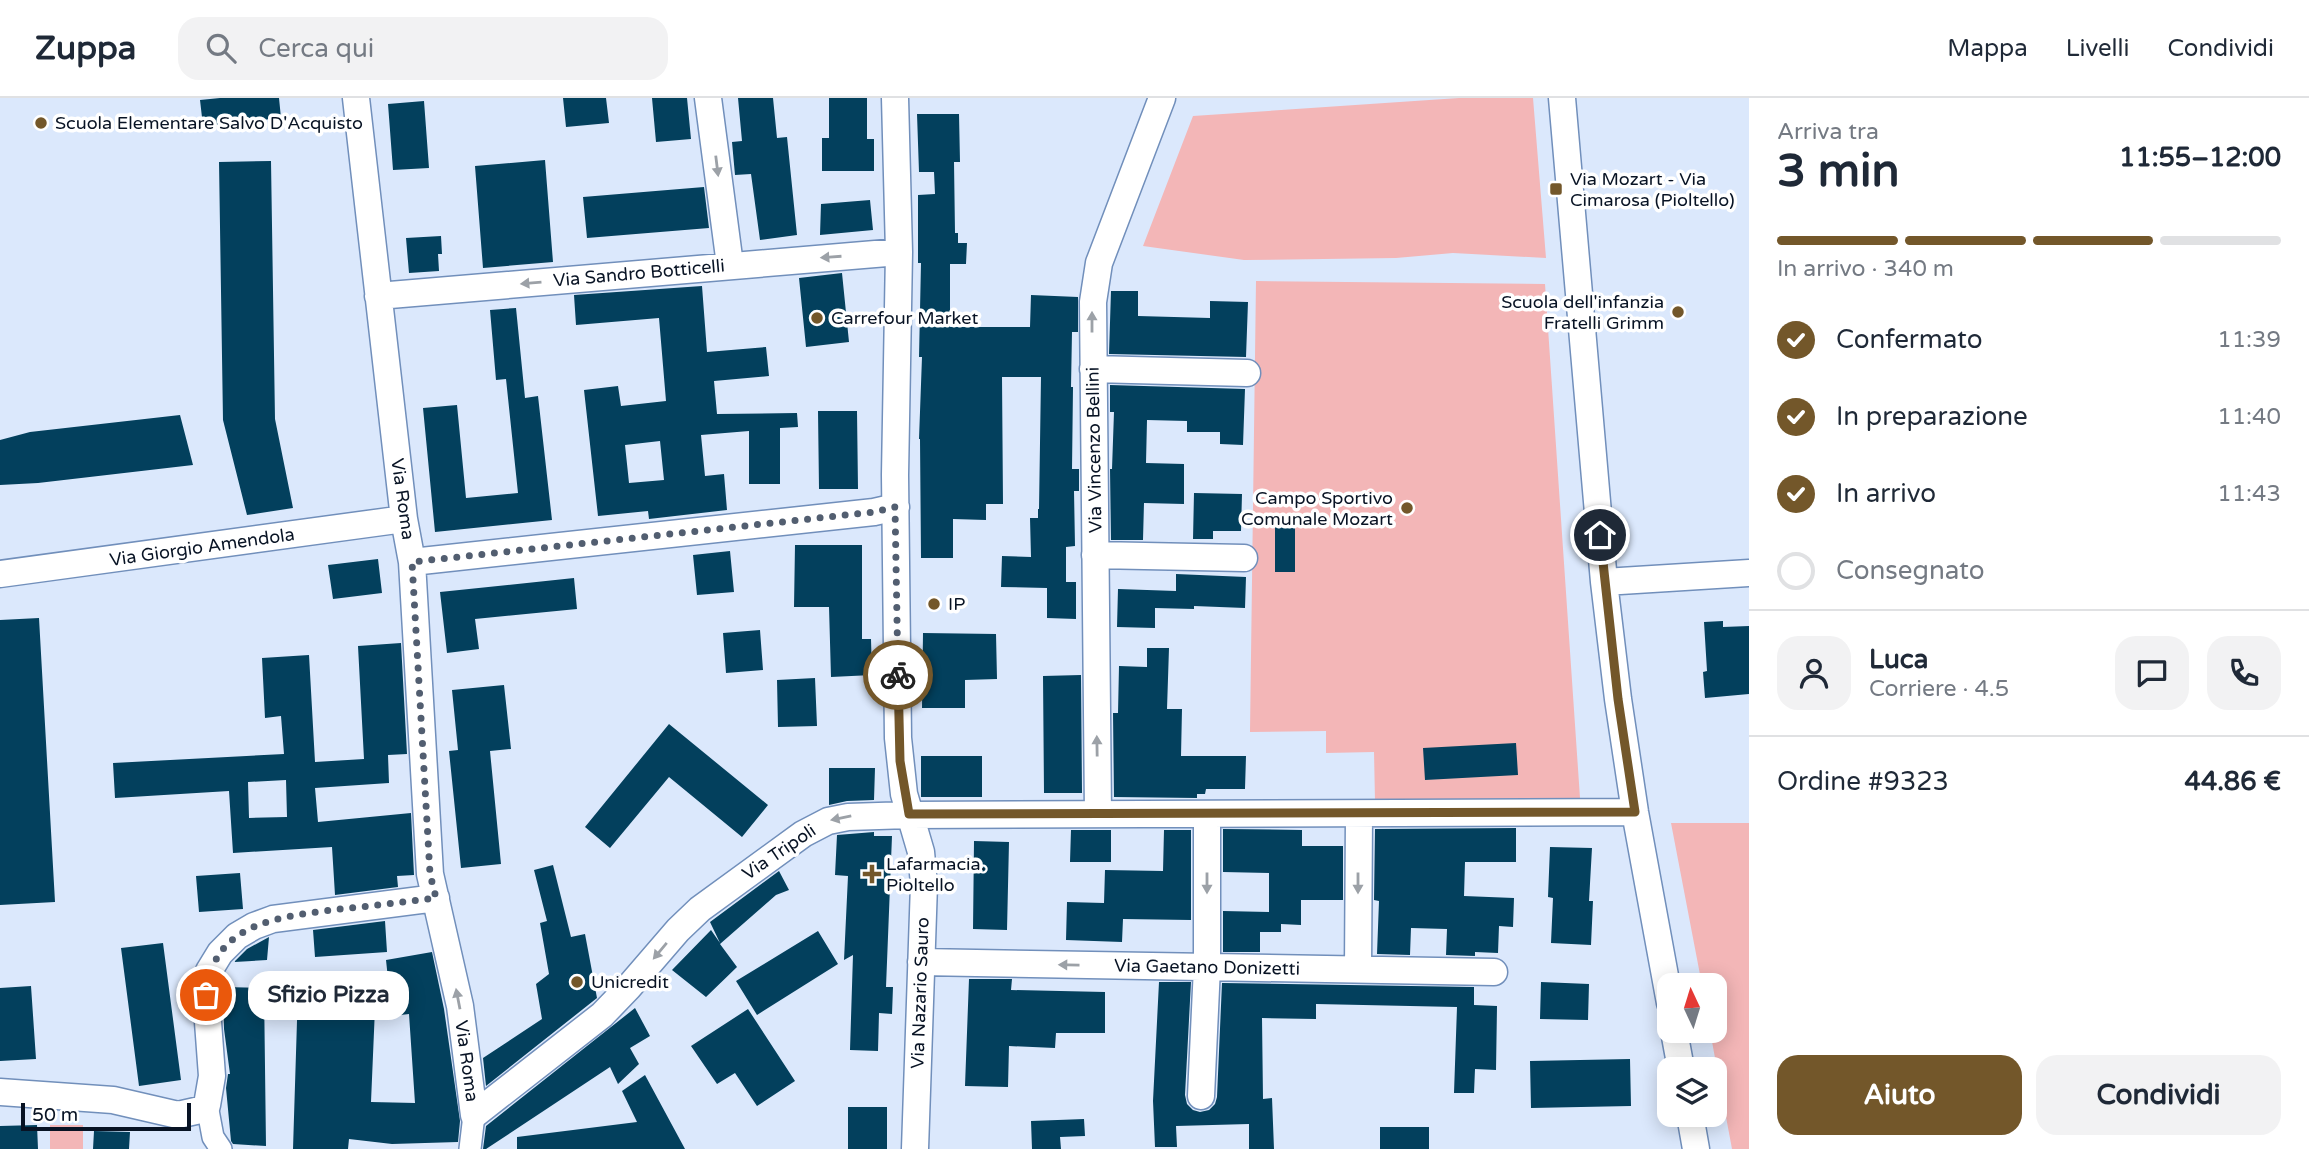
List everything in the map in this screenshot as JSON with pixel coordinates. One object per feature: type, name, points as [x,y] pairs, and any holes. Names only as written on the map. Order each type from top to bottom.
[{"type":"street","name":"Via Roma","points":[[356,98],[404,519],[412,562],[430,874],[460,1006],[474,1115],[470,1149]]},
{"type":"street","points":[[708,98],[730,265]]},
{"type":"street","name":"Via Nazario Sauro","points":[[894,98],[899,252],[895,507],[898,738],[909,814],[921,852],[923,884],[915,1149]]},
{"type":"street","name":"Via Vincenzo Bellini","points":[[1098,814],[1093,302],[1099,263],[1163,98]]},
{"type":"street","points":[[1562,98],[1604,582],[1635,812],[1665,973]]},
{"type":"street","name":"Via Sandro Botticelli","points":[[379,296],[899,252]]},
{"type":"street","points":[[1093,369],[1247,373]]},
{"type":"street","points":[[412,562],[874,512],[895,507]]},
{"type":"street","name":"Via Giorgio Amendola","points":[[0,574],[404,519]]},
{"type":"street","points":[[1095,555],[1244,558]]},
{"type":"street","points":[[1604,582],[1749,573]]},
{"type":"street","name":"Via Tripoli","points":[[474,1115],[602,1014],[700,909],[803,834],[828,821],[848,817],[909,814],[1359,815],[1635,812]]},
{"type":"street","points":[[1201,1096],[1207,967],[1207,815]]},
{"type":"street","points":[[1358,969],[1359,815]]},
{"type":"street","points":[[221,1149],[213,1137],[207,1105],[212,1076],[207,983],[209,971],[227,944],[254,926],[280,917],[436,898]]},
{"type":"street","name":"Via Gaetano Donizetti","points":[[920,962],[1494,972]]},
{"type":"street","points":[[0,1092],[113,1100],[178,1115],[193,1113],[207,1105]]},
{"type":"street","points":[[1692,1127],[1696,1149]]},
{"type":"shaded area","points":[[1459,98],[1533,98],[1546,258],[1453,253],[1396,258],[1244,260],[1143,246],[1193,116]]},
{"type":"shaded area","name":"Campo Sportivo Comunale Mozart","points":[[1256,281],[1545,284],[1580,798],[1375,800],[1374,752],[1326,753],[1326,731],[1250,732]]},
{"type":"shaded area","points":[[1671,823],[1749,823],[1749,1149],[1732,1149],[1727,1122],[1727,1057],[1715,1057],[1712,1043],[1727,1043],[1727,973],[1700,973]]},
{"type":"shaded area","points":[[50,1125],[83,1125],[83,1149],[50,1149]]},
{"type":"building","points":[[279,98],[281,118],[203,126],[200,100]]},
{"type":"building","points":[[563,98],[606,98],[609,123],[566,127]]},
{"type":"building","points":[[652,98],[687,98],[691,139],[656,142]]},
{"type":"building","points":[[738,98],[773,98],[777,138],[787,137],[797,235],[760,240],[751,174],[735,175],[732,142],[742,141]]},
{"type":"building","points":[[829,98],[867,98],[867,139],[874,139],[874,171],[822,171],[822,138],[829,138]]},
{"type":"building","points":[[424,101],[429,168],[393,170],[388,104]]},
{"type":"building","points":[[917,114],[959,114],[960,162],[954,162],[955,233],[958,233],[958,243],[967,243],[966,264],[950,264],[950,327],[1030,327],[1031,295],[1078,297],[1078,332],[1072,332],[1071,387],[1072,469],[1079,469],[1079,491],[1074,491],[1075,546],[1066,547],[1066,582],[1076,582],[1076,619],[1047,618],[1047,588],[1001,587],[1002,556],[1031,557],[1030,518],[1038,518],[1039,509],[1041,377],[1002,377],[1003,504],[986,504],[986,520],[953,519],[953,558],[921,558],[919,439],[922,357],[919,357],[921,263],[918,263],[918,195],[935,194],[934,172],[919,172]]},
{"type":"building","points":[[545,160],[553,262],[483,268],[475,166]]},
{"type":"building","points":[[271,161],[275,419],[293,508],[247,515],[223,420],[219,162]]},
{"type":"building","points":[[704,187],[709,228],[587,238],[583,197]]},
{"type":"building","points":[[870,200],[873,230],[820,235],[821,204]]},
{"type":"building","points":[[441,236],[439,271],[409,273],[406,238]]},
{"type":"building","points":[[842,273],[849,342],[806,347],[799,278]]},
{"type":"building","points":[[702,286],[707,352],[766,347],[769,376],[714,381],[717,414],[797,413],[798,427],[780,428],[780,484],[749,484],[749,431],[701,435],[705,476],[724,474],[727,510],[649,519],[648,511],[598,516],[584,390],[618,386],[621,406],[666,401],[659,318],[576,325],[574,295]],"holes":[[[660,441],[664,480],[629,483],[625,445]]]},
{"type":"building","points":[[1111,291],[1138,291],[1138,316],[1210,318],[1210,301],[1248,302],[1246,357],[1109,354]]},
{"type":"building","points":[[516,308],[525,398],[538,396],[552,520],[435,532],[423,408],[457,405],[466,498],[518,493],[506,379],[496,380],[490,310]]},
{"type":"building","points":[[1110,385],[1245,389],[1243,445],[1220,444],[1220,432],[1187,432],[1187,421],[1147,420],[1146,463],[1184,464],[1184,504],[1144,503],[1143,540],[1111,540],[1110,469],[1114,412],[1110,412]]},
{"type":"building","points":[[818,411],[857,411],[858,489],[819,489]]},
{"type":"building","points":[[180,415],[193,465],[0,485],[0,440],[30,432]]},
{"type":"building","points":[[1194,493],[1242,494],[1241,531],[1213,531],[1213,539],[1193,539]]},
{"type":"building","points":[[1275,523],[1295,523],[1295,572],[1275,572]]},
{"type":"building","points":[[795,545],[862,545],[862,639],[871,639],[872,675],[831,677],[829,607],[794,607]]},
{"type":"building","points":[[730,551],[734,592],[697,595],[693,555]]},
{"type":"building","points":[[378,559],[382,593],[333,599],[328,565]]},
{"type":"building","points":[[1176,574],[1246,577],[1245,608],[1155,608],[1155,628],[1117,627],[1118,589],[1176,591]]},
{"type":"building","points":[[574,578],[577,609],[475,619],[479,649],[447,653],[440,592]]},
{"type":"building","points":[[39,618],[55,902],[0,905],[0,620]]},
{"type":"building","points":[[1723,621],[1723,627],[1749,626],[1749,694],[1705,698],[1703,672],[1707,671],[1704,622]]},
{"type":"building","points":[[760,630],[763,670],[726,673],[723,633]]},
{"type":"building","points":[[923,633],[996,634],[997,679],[965,680],[965,708],[922,708]]},
{"type":"building","points":[[401,643],[407,754],[388,755],[389,783],[315,788],[318,822],[411,813],[414,875],[397,876],[398,887],[335,895],[332,847],[233,853],[229,791],[115,798],[113,763],[284,754],[281,716],[265,718],[262,658],[309,655],[315,762],[364,759],[358,646]],"holes":[[[286,780],[287,817],[249,818],[248,782]]]},
{"type":"building","points":[[1147,648],[1169,648],[1167,709],[1182,709],[1181,756],[1246,756],[1245,789],[1206,789],[1205,794],[1197,794],[1197,798],[1114,797],[1113,713],[1118,713],[1119,666],[1147,667]]},
{"type":"building","points":[[1081,675],[1082,793],[1044,793],[1043,676]]},
{"type":"building","points":[[815,678],[817,726],[778,727],[777,680]]},
{"type":"building","points":[[504,685],[511,749],[490,751],[501,864],[461,868],[449,751],[458,750],[452,690]]},
{"type":"building","points":[[669,724],[768,805],[742,837],[669,777],[610,848],[585,827]]},
{"type":"building","points":[[1516,743],[1518,775],[1425,780],[1423,748]]},
{"type":"building","points":[[921,756],[982,756],[982,797],[921,797]]},
{"type":"building","points":[[829,768],[875,768],[874,800],[829,805]]},
{"type":"building","points":[[1516,828],[1516,862],[1465,862],[1464,896],[1514,898],[1513,927],[1499,926],[1498,953],[1475,952],[1475,956],[1446,955],[1447,929],[1411,928],[1410,955],[1377,954],[1379,901],[1374,900],[1375,829]]},
{"type":"building","points":[[1223,829],[1302,830],[1302,846],[1343,846],[1343,900],[1301,900],[1301,925],[1281,924],[1281,932],[1260,932],[1260,952],[1223,952],[1223,911],[1269,912],[1269,873],[1223,872]]},
{"type":"building","points":[[1071,830],[1111,830],[1111,862],[1070,862]]},
{"type":"building","points":[[1164,830],[1191,830],[1191,920],[1123,919],[1122,942],[1066,940],[1067,902],[1104,903],[1105,870],[1163,871]]},
{"type":"building","points":[[874,832],[874,836],[892,836],[886,987],[893,987],[892,1014],[879,1013],[878,1051],[850,1050],[853,955],[844,960],[848,876],[835,875],[837,835]]},
{"type":"building","points":[[974,841],[1009,842],[1007,930],[973,929]]},
{"type":"building","points":[[1550,847],[1592,848],[1589,901],[1593,901],[1591,945],[1551,943],[1553,898],[1548,897]]},
{"type":"building","points":[[553,865],[571,937],[585,934],[597,998],[486,1086],[483,1058],[542,1019],[536,984],[549,974],[540,923],[547,921],[534,870]]},
{"type":"building","points":[[779,871],[789,890],[776,895],[720,944],[737,967],[706,997],[672,970],[711,930],[720,943],[710,922]]},
{"type":"building","points":[[240,873],[243,909],[199,912],[196,876]]},
{"type":"building","points":[[385,921],[387,952],[315,957],[313,930]]},
{"type":"building","points":[[818,931],[838,964],[757,1015],[736,981]]},
{"type":"building","points":[[269,937],[267,960],[234,962],[247,949]]},
{"type":"building","points":[[163,943],[181,1080],[139,1086],[121,948]]},
{"type":"building","points":[[432,952],[444,1009],[460,1121],[458,1142],[392,1144],[349,1139],[348,1149],[293,1149],[298,989],[350,991],[349,1007],[375,1008],[371,1102],[415,1103],[409,1014],[392,1016],[386,960]]},
{"type":"building","points":[[969,979],[1012,979],[1011,990],[1105,992],[1105,1033],[1056,1033],[1055,1048],[1009,1046],[1008,1087],[965,1086]]},
{"type":"building","points":[[1159,982],[1191,982],[1185,1095],[1187,1104],[1200,1112],[1209,1110],[1217,1097],[1222,983],[1474,987],[1474,1005],[1497,1006],[1496,1070],[1475,1069],[1474,1093],[1454,1093],[1457,1007],[1316,1004],[1316,1019],[1262,1018],[1263,1099],[1272,1098],[1274,1149],[1249,1149],[1249,1124],[1176,1126],[1177,1147],[1155,1147],[1153,1101]]},
{"type":"building","points":[[1541,982],[1589,984],[1588,1020],[1540,1019]]},
{"type":"building","points":[[31,986],[36,1059],[0,1061],[0,988]]},
{"type":"building","points":[[223,987],[264,988],[266,1146],[233,1144],[231,1141],[226,1088],[230,1074],[224,1029]]},
{"type":"building","points":[[635,1008],[650,1036],[630,1048],[639,1064],[618,1084],[610,1067],[483,1149],[486,1126]]},
{"type":"building","points":[[748,1009],[795,1081],[757,1106],[735,1073],[717,1084],[691,1046]]},
{"type":"building","points":[[1630,1059],[1631,1106],[1531,1108],[1530,1061]]},
{"type":"building","points":[[645,1075],[685,1149],[517,1149],[517,1137],[637,1122],[622,1091]]},
{"type":"building","points":[[848,1107],[887,1107],[887,1149],[848,1149]]},
{"type":"building","points":[[1084,1119],[1085,1136],[1060,1137],[1061,1149],[1032,1149],[1031,1121]]},
{"type":"building","points":[[37,1125],[38,1149],[0,1149],[0,1126]]},
{"type":"building","points":[[1380,1127],[1429,1127],[1429,1149],[1380,1149]]},
{"type":"building","points":[[94,1131],[130,1132],[129,1149],[93,1149]]},
{"type":"way so far","points":[[206,995],[209,971],[220,953],[237,936],[258,924],[287,916],[436,898],[430,874],[412,562],[874,512],[895,507],[898,675]]},
{"type":"place","name":"Scuola Elementare Salvo D'Acquisto","points":[[41,123]]},
{"type":"place","name":"Via Mozart - Via Cimarosa (Pioltello)","points":[[1556,189]]},
{"type":"place","name":"Scuola dell'infanzia Fratelli Grimm","points":[[1678,312]]},
{"type":"place","name":"Carrefour Market","points":[[817,318]]},
{"type":"place","name":"Campo Sportivo Comunale Mozart","points":[[1407,508]]},
{"type":"place","name":"IP","points":[[934,604]]},
{"type":"place","name":"Lafarmacia. Pioltello","points":[[872,874]]},
{"type":"place","name":"Unicredit","points":[[577,982]]},
{"type":"place","name":"Sfizio Pizza","points":[[206,995]]},
{"type":"route","points":[[898,675],[898,738],[909,814],[1333,815],[1635,812],[1618,699],[1600,535]]}]
